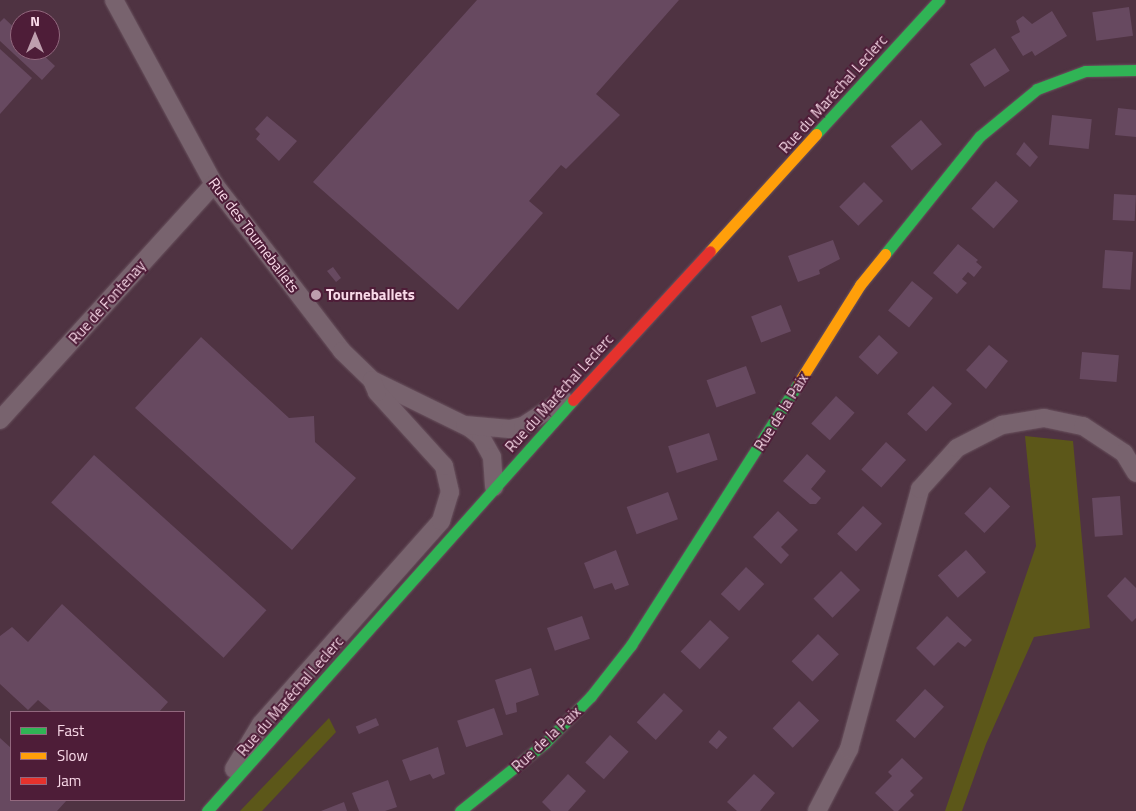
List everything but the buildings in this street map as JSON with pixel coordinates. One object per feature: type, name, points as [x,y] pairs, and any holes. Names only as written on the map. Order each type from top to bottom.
[{"type":"main road","name":"Rue du Maréchal Leclerc","points":[[207,811],[494,487],[939,0]]},
{"type":"main road","name":"Rue de la Paix","points":[[460,811],[545,743],[591,696],[631,645],[860,284],[980,136],[1036,89],[1085,71],[1136,70]]},
{"type":"street","name":"Rue des Tourneballets","points":[[114,0],[214,184],[342,351],[372,380],[461,424],[481,436],[489,449],[494,468],[494,487]]},
{"type":"street","name":"Rue de Fontenay","points":[[0,420],[214,184]]},
{"type":"street","points":[[207,811],[261,724],[442,521],[450,492],[444,466],[377,392],[372,380]]},
{"type":"street","points":[[461,424],[510,429],[523,426],[587,385]]},
{"type":"street","points":[[817,811],[849,750],[920,490],[957,448],[1002,425],[1044,418],[1083,426],[1124,452],[1136,473]]},
{"type":"shaded area","points":[[1025,436],[1073,441],[1090,628],[1034,637],[986,744],[962,811],[945,811],[1036,546]]},
{"type":"shaded area","points":[[329,718],[336,732],[262,811],[240,811]]},
{"type":"traffic: fast","points":[[816,134],[939,0]]},
{"type":"traffic: fast","points":[[885,254],[980,136],[1037,89],[1085,71],[1136,70]]},
{"type":"traffic: fast","points":[[460,811],[545,743],[591,696],[631,645],[799,382]]},
{"type":"traffic: fast","points":[[207,811],[573,400]]},
{"type":"traffic: slow","points":[[710,251],[816,134]]},
{"type":"traffic: slow","points":[[799,382],[860,285],[885,254]]},
{"type":"traffic: jam","points":[[573,400],[710,251]]},
{"type":"place","name":"Tourneballets","points":[[316,295]]}]
